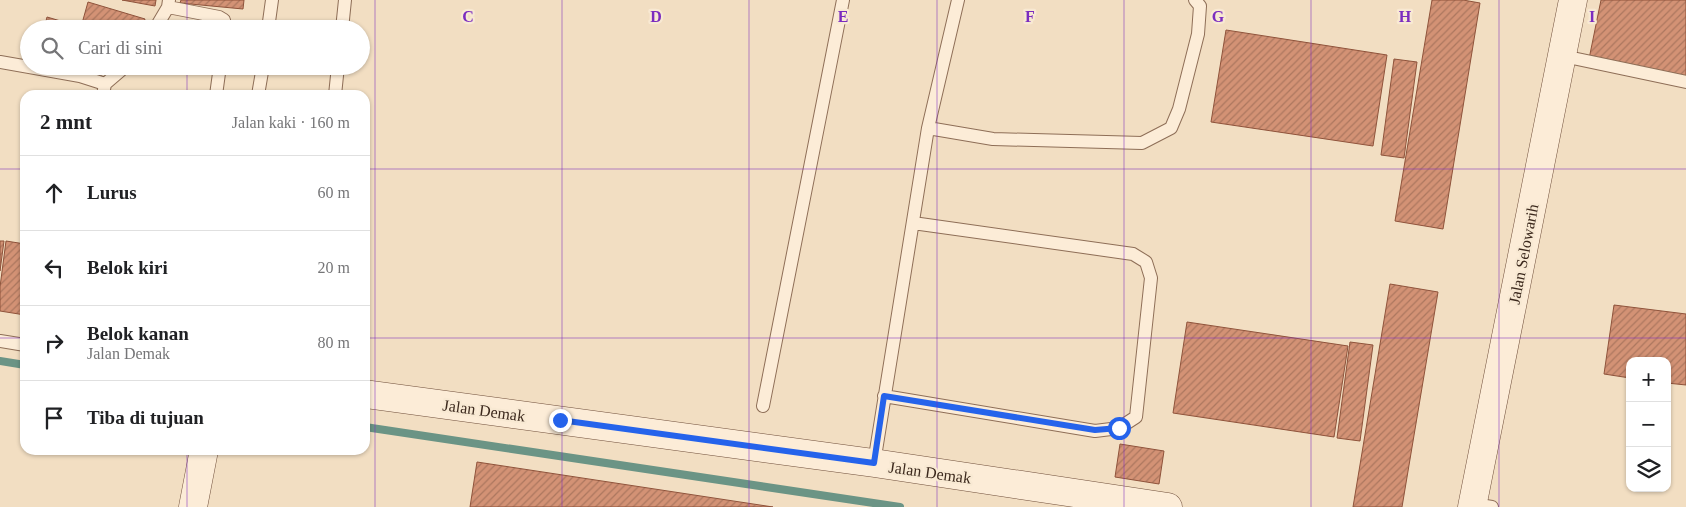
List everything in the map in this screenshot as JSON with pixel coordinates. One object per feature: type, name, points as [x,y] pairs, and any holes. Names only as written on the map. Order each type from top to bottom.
[{"type":"main road","name":"Jalan Selowarih","points":[[1479,506],[1573,0]]},
{"type":"main road","name":"Jalan Demak","points":[[370,395],[874,463],[1168,507]]},
{"type":"main road","points":[[193,507],[203,455]]},
{"type":"lane","points":[[269,20],[272,0]]},
{"type":"lane","points":[[343,20],[345,0]]},
{"type":"lane","points":[[763,406],[843,0]]},
{"type":"lane","points":[[874,463],[928,128],[958,0]]},
{"type":"lane","points":[[928,128],[993,139],[1142,143],[1171,128],[1179,109],[1198,34],[1200,6],[1195,0]]},
{"type":"lane","points":[[160,20],[168,3],[224,20]]},
{"type":"lane","points":[[1563,56],[1686,82]]},
{"type":"lane","points":[[0,62],[20,66]]},
{"type":"lane","points":[[74,75],[80,76],[104,89],[117,75]]},
{"type":"lane","points":[[217,90],[219,75]]},
{"type":"lane","points":[[259,90],[261,75]]},
{"type":"lane","points":[[335,90],[337,75]]},
{"type":"lane","points":[[884,396],[1095,430],[1119,428],[1136,417],[1151,278],[1146,262],[1133,254],[913,223]]},
{"type":"lane","points":[[0,341],[20,344]]},
{"type":"building","points":[[122,0],[156,0],[155,6]]},
{"type":"building","points":[[181,0],[244,0],[243,9],[180,3]]},
{"type":"building","points":[[1432,0],[1463,0],[1480,3],[1443,229],[1395,221]]},
{"type":"building","points":[[1601,0],[1686,0],[1686,78],[1589,59]]},
{"type":"building","points":[[88,2],[145,19],[145,20],[83,20]]},
{"type":"building","points":[[47,17],[57,20],[46,20]]},
{"type":"building","points":[[1226,30],[1387,55],[1373,146],[1211,122]]},
{"type":"building","points":[[1394,59],[1417,62],[1404,158],[1381,155]]},
{"type":"building","points":[[0,241],[4,241],[0,271]]},
{"type":"building","points":[[6,241],[20,243],[20,314],[0,311],[0,287]]},
{"type":"building","points":[[1390,284],[1438,292],[1402,507],[1353,507]]},
{"type":"building","points":[[1614,305],[1686,314],[1686,385],[1671,383],[1671,357],[1626,357],[1626,377],[1604,374]]},
{"type":"building","points":[[1187,322],[1348,346],[1334,437],[1173,413]]},
{"type":"building","points":[[1350,342],[1373,345],[1360,441],[1337,438]]},
{"type":"building","points":[[1120,444],[1164,451],[1159,484],[1115,477]]},
{"type":"building","points":[[477,462],[773,507],[470,507]]},
{"type":"waterway","points":[[0,361],[20,364]]},
{"type":"waterway","points":[[370,428],[900,507]]},
{"type":"route","points":[[560,420],[874,463],[884,396],[1095,430],[1119,428]]}]
